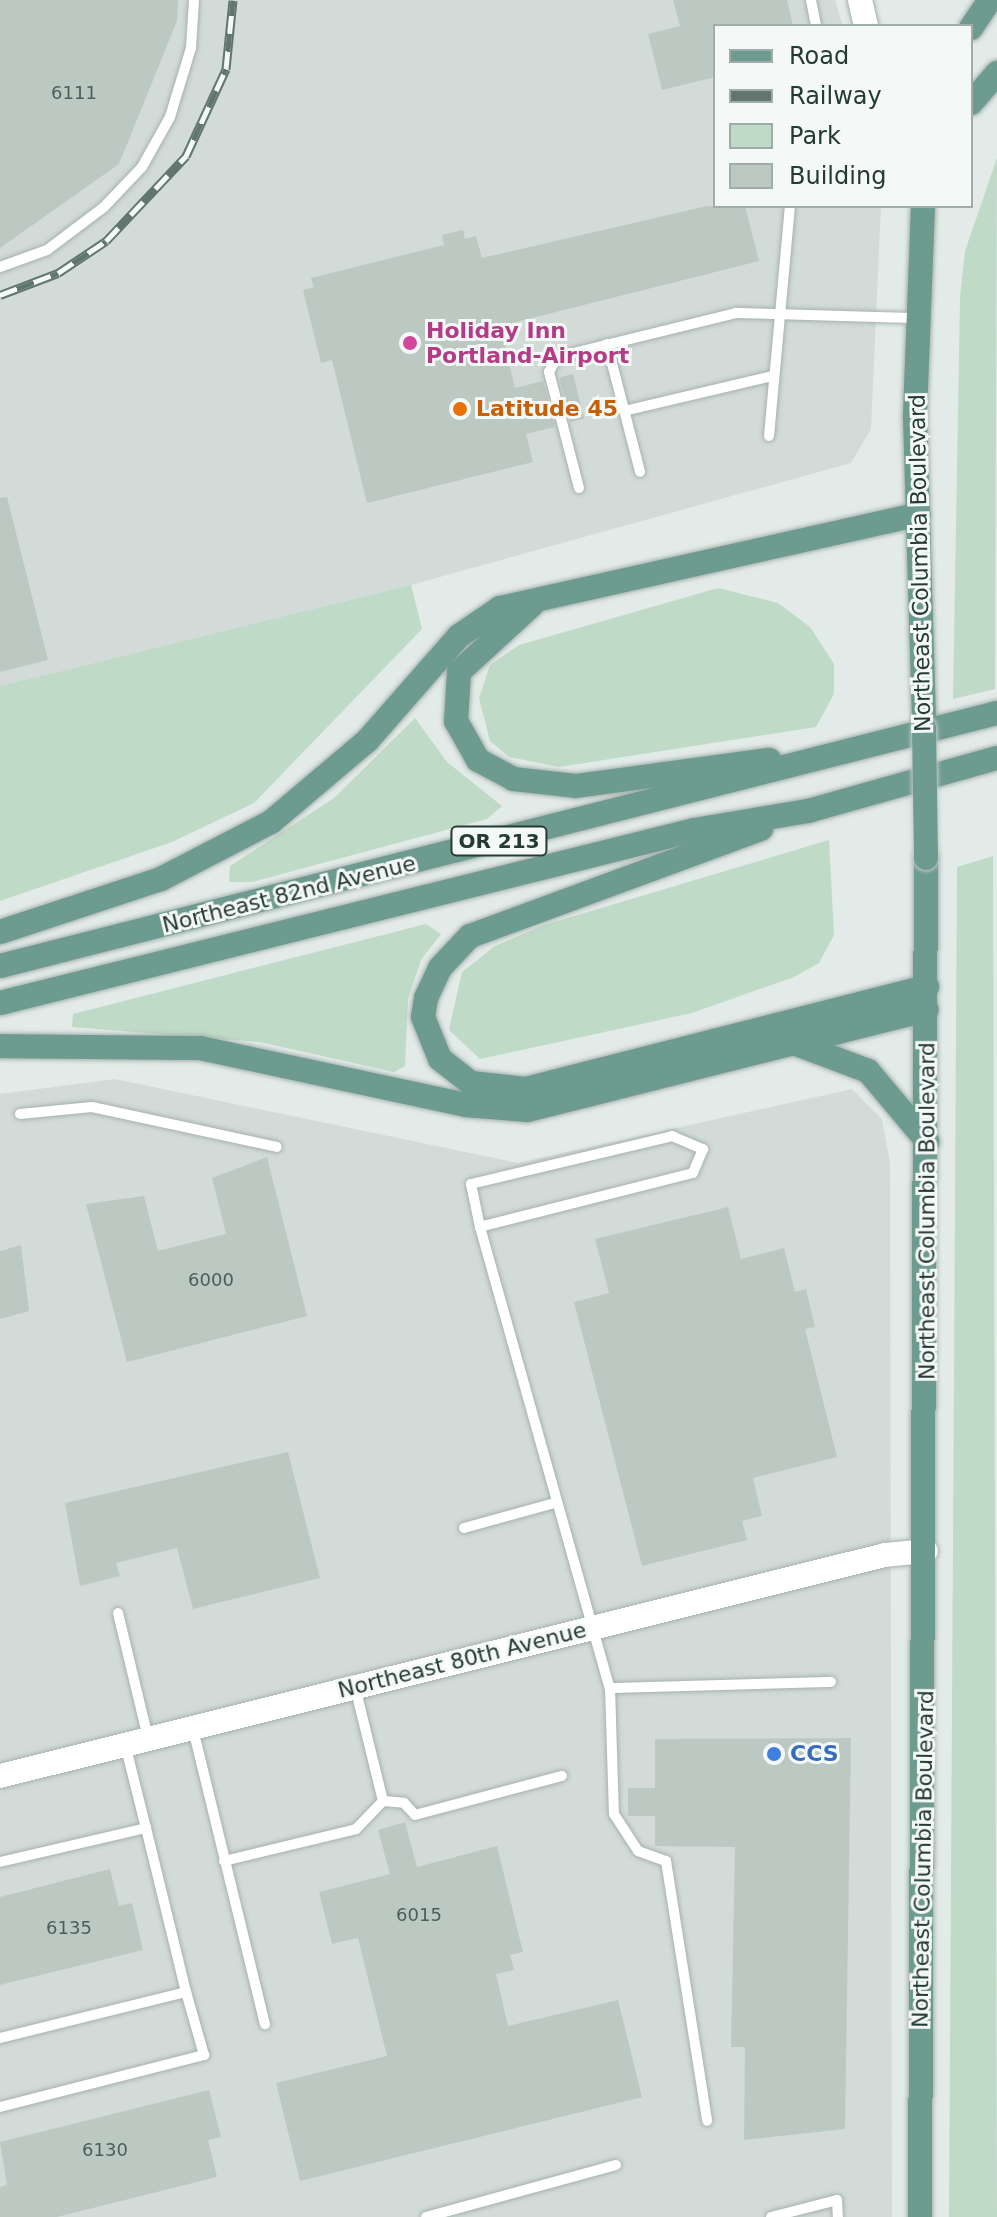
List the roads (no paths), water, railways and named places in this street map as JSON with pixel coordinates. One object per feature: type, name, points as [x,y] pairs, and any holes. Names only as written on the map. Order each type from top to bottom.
[{"type":"main road","points":[[973,25],[990,0]]},
{"type":"main road","points":[[973,101],[997,73]]},
{"type":"main road","name":"Northeast Columbia Boulevard","points":[[920,2217],[928,1143],[923,594],[915,318],[923,208]]},
{"type":"main road","points":[[0,932],[161,879],[260,829],[367,741],[459,636],[500,608],[532,605],[919,514]]},
{"type":"main road","points":[[532,605],[470,655],[455,688],[462,737],[496,771],[542,786],[576,786],[835,754]]},
{"type":"main road","name":"Northeast 82nd Avenue","points":[[0,966],[997,713]]},
{"type":"main road","name":"Northeast 82nd Avenue","points":[[0,1003],[679,834],[808,811],[997,758]]},
{"type":"main road","points":[[808,811],[470,936],[440,968],[426,998],[423,1017],[440,1059],[471,1083],[526,1089],[927,998]]},
{"type":"main road","points":[[0,1046],[200,1048],[507,1110],[563,1104],[795,1044],[927,998]]},
{"type":"main road","points":[[795,1044],[868,1071],[928,1143]]},
{"type":"street","points":[[860,0],[866,24]]},
{"type":"street","name":"Northeast 80th Avenue","points":[[0,1776],[589,1628],[926,1551]]},
{"type":"lane","points":[[0,267],[47,250],[104,207],[142,167],[170,117],[191,48],[194,0]]},
{"type":"lane","points":[[811,0],[816,24]]},
{"type":"lane","points":[[769,436],[776,312],[790,208]]},
{"type":"lane","points":[[579,488],[550,365],[607,344],[736,313],[915,318]]},
{"type":"lane","points":[[607,344],[640,472]]},
{"type":"lane","points":[[624,411],[772,376]]},
{"type":"lane","points":[[20,1114],[92,1107],[277,1147]]},
{"type":"lane","points":[[480,1227],[693,1173],[703,1149],[672,1136],[471,1184],[480,1227],[589,1628],[610,1688],[614,1814],[638,1851],[666,1861],[707,2121]]},
{"type":"lane","points":[[464,1528],[555,1503]]},
{"type":"lane","points":[[0,2107],[204,2055],[146,1828],[118,1613]]},
{"type":"lane","points":[[610,1688],[831,1682]]},
{"type":"lane","points":[[355,1687],[383,1801]]},
{"type":"lane","points":[[192,1727],[265,2024]]},
{"type":"lane","points":[[383,1801],[404,1803],[415,1815],[562,1776]]},
{"type":"lane","points":[[224,1861],[356,1829],[383,1801]]},
{"type":"lane","points":[[0,1862],[146,1828]]},
{"type":"lane","points":[[0,2038],[186,1992]]},
{"type":"lane","points":[[426,2217],[616,2165]]},
{"type":"lane","points":[[771,2217],[837,2200],[838,2217]]},
{"type":"railway","points":[[0,295],[58,273],[106,241],[186,156],[226,69],[233,0]]},
{"type":"place","name":"Holiday Inn Portland-Airport","points":[[410,343]]},
{"type":"place","name":"Latitude 45","points":[[460,409]]},
{"type":"place","name":"CCS","points":[[774,1754]]}]
